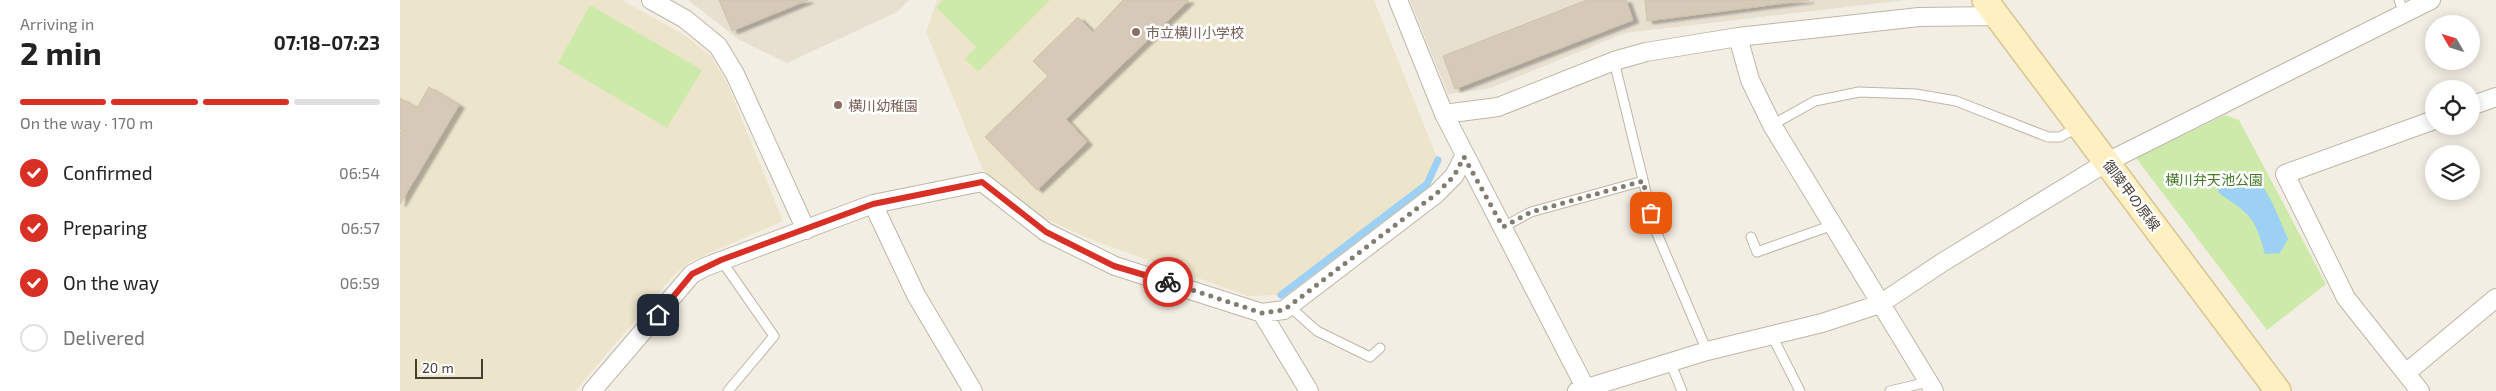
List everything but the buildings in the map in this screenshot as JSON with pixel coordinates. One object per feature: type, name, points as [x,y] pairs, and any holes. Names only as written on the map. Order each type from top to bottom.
[{"type":"street","points":[[651,0],[685,19],[718,46],[735,74],[806,230]]},
{"type":"street","points":[[1398,0],[1444,114],[1464,157],[1503,227],[1583,390],[1671,364],[1707,351],[1822,323],[1880,304],[1943,262],[2107,162],[2401,7],[2430,0]]},
{"type":"street","points":[[1444,114],[1498,107],[1614,61],[1646,52],[1738,37],[1991,8]]},
{"type":"street","name":"御陵甲の原線","points":[[1991,8],[2278,391]]},
{"type":"street","points":[[1738,37],[1750,80],[1772,125],[1931,387]]},
{"type":"street","points":[[2480,103],[2496,97]]},
{"type":"street","points":[[2420,391],[2346,298],[2285,174],[2425,123]]},
{"type":"street","points":[[601,388],[692,274],[721,260],[873,204],[982,182],[1046,232],[1114,266],[1262,313],[1284,310],[1436,194],[1454,176],[1464,157]]},
{"type":"street","points":[[873,204],[916,295],[973,391]]},
{"type":"street","points":[[2406,373],[2496,298]]},
{"type":"street","points":[[1262,313],[1309,391]]},
{"type":"lane","points":[[1614,61],[1655,229],[1707,351]]},
{"type":"lane","points":[[1772,125],[1815,102],[1859,92],[1916,94],[1956,101],[2048,137],[2060,137],[2080,126]]},
{"type":"lane","points":[[1503,227],[1531,212],[1643,181]]},
{"type":"lane","points":[[1751,237],[1757,252],[1833,225]]},
{"type":"lane","points":[[721,260],[774,336],[728,391]]},
{"type":"lane","points":[[1289,306],[1317,331],[1370,356],[1380,348]]},
{"type":"lane","points":[[1772,336],[1800,391]]},
{"type":"lane","points":[[1671,364],[1682,391]]},
{"type":"lane","points":[[1890,391],[1931,387]]},
{"type":"shaded area","points":[[400,0],[622,0],[686,36],[711,56],[727,83],[783,221],[689,262],[673,276],[575,391],[400,391]]},
{"type":"shaded area","points":[[688,0],[909,0],[897,12],[787,63],[738,39]]},
{"type":"shaded area","points":[[937,0],[1374,0],[1438,160],[1427,184],[1281,295],[1248,296],[1092,240],[1042,217],[983,170],[926,32]]},
{"type":"shaded area","points":[[1410,0],[1906,0],[1625,33],[1488,89],[1448,94]]},
{"type":"green space","points":[[943,0],[1050,0],[978,72],[965,59],[976,47],[936,7]]},
{"type":"green space","points":[[590,5],[702,70],[667,128],[558,63]]},
{"type":"green space","name":"横川弁天池公園","points":[[2225,115],[2239,120],[2326,284],[2267,330],[2136,158]]},
{"type":"water","points":[[2227,171],[2253,178],[2260,183],[2268,194],[2288,239],[2280,253],[2265,254],[2258,232],[2250,218],[2245,212],[2219,193],[2217,186]]},
{"type":"waterway","points":[[1281,295],[1427,184],[1438,160]]},
{"type":"way so far","points":[[1168,282],[1262,313],[1284,310],[1436,194],[1454,176],[1464,157],[1503,227],[1531,212],[1643,181],[1651,213]]},
{"type":"place","name":"市立横川小学校","points":[[1136,32]]},
{"type":"place","name":"横川幼稚園","points":[[838,105]]},
{"type":"route","points":[[658,315],[692,274],[721,260],[873,204],[982,182],[1046,232],[1114,266],[1168,282]]}]
